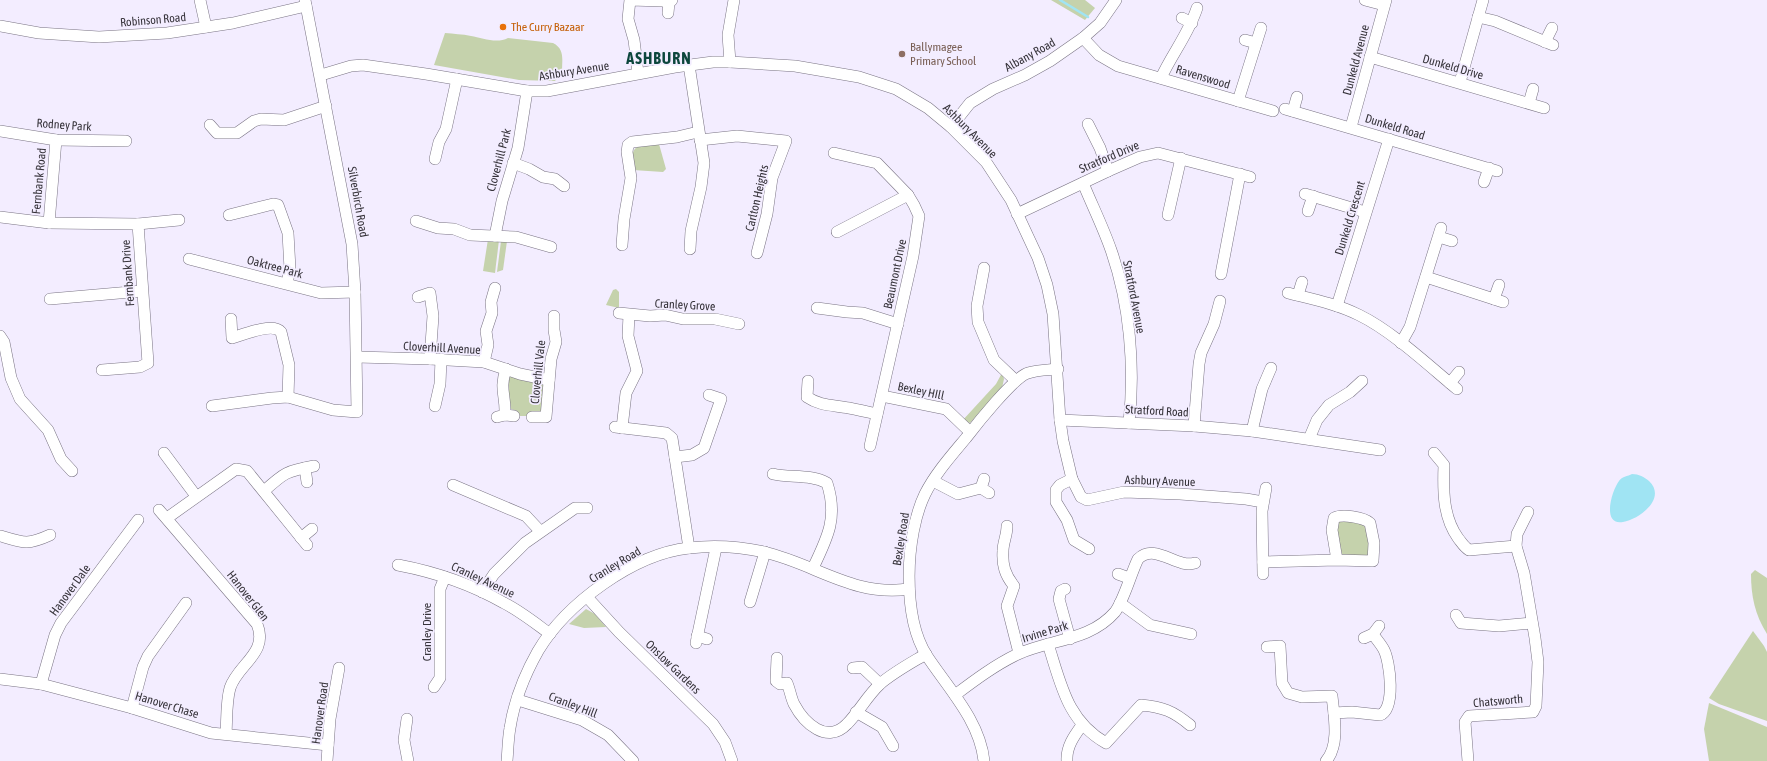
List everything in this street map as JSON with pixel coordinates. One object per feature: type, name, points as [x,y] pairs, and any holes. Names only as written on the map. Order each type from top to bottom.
[{"type":"street","points":[[200,0],[206,27]]},
{"type":"street","points":[[638,73],[634,40],[628,19],[630,0],[663,1],[670,5]]},
{"type":"street","points":[[730,62],[728,35],[734,0]]},
{"type":"street","name":"Albany Road","points":[[951,127],[970,103],[993,89],[1025,75],[1050,61],[1083,38],[1100,23],[1116,0]]},
{"type":"street","points":[[1365,0],[1385,3]]},
{"type":"street","points":[[1460,82],[1483,0]]},
{"type":"street","name":"Robinson Road","points":[[0,26],[39,33],[99,37],[167,33],[233,23],[306,3]]},
{"type":"street","name":"Silverbirch Road","points":[[288,398],[333,410],[357,412],[355,292],[350,230],[306,3]]},
{"type":"street","name":"Dunkeld Avenue","points":[[1351,127],[1385,3]]},
{"type":"street","name":"Ravenswood","points":[[1161,78],[1174,52],[1192,23],[1197,8]]},
{"type":"street","points":[[1478,17],[1495,21],[1549,43],[1552,28]]},
{"type":"street","points":[[1182,18],[1192,23]]},
{"type":"street","name":"Ravenswood","points":[[1238,101],[1250,42],[1260,28]]},
{"type":"street","name":"Ravenswood","points":[[1083,38],[1099,54],[1118,66],[1273,111]]},
{"type":"street","name":"Dunkeld Drive","points":[[1370,57],[1460,82],[1544,108]]},
{"type":"street","name":"Ashbury Avenue","points":[[320,75],[351,66],[363,65],[527,91],[547,91],[638,73],[689,65],[730,62],[795,66],[859,77],[896,89],[928,108],[951,127],[986,162],[1011,200],[1038,258],[1047,285],[1053,314],[1058,369],[1060,420],[1072,479],[1081,496],[1087,500],[1124,492],[1180,494],[1246,499],[1263,502]]},
{"type":"street","points":[[689,65],[704,163],[701,187],[691,231],[690,249]]},
{"type":"street","points":[[435,158],[439,142],[446,130],[457,79]]},
{"type":"street","points":[[1529,103],[1533,89]]},
{"type":"street","name":"Cloverhill Park","points":[[495,236],[502,201],[518,148],[527,91]]},
{"type":"street","name":"Dunkeld Road","points":[[1297,97],[1289,110],[1493,170],[1484,182]]},
{"type":"street","points":[[210,125],[217,133],[237,133],[254,121],[261,119],[284,120],[326,106]]},
{"type":"street","points":[[1088,124],[1100,148],[1108,171]]},
{"type":"street","name":"Rodney Park","points":[[0,131],[56,140],[126,141]]},
{"type":"street","name":"Carlton Heights","points":[[622,245],[624,219],[631,178],[627,152],[628,145],[632,142],[699,136],[737,136],[786,140],[772,178],[767,214],[757,253]]},
{"type":"street","name":"Dunkeld Crescent","points":[[1337,306],[1365,212],[1389,139]]},
{"type":"street","name":"Fernbank Road","points":[[1,219],[49,223],[56,140]]},
{"type":"street","name":"Beaumont Drive","points":[[834,153],[877,163],[908,195],[919,216],[913,256],[870,446]]},
{"type":"street","name":"Stratford Drive","points":[[1017,214],[1140,157],[1158,153],[1245,176],[1221,274]]},
{"type":"street","points":[[1168,215],[1181,158]]},
{"type":"street","points":[[513,163],[529,169],[543,177],[555,179],[564,186]]},
{"type":"street","name":"Stratford Avenue","points":[[1082,183],[1111,251],[1122,297],[1132,357],[1129,423]]},
{"type":"street","points":[[837,232],[908,195]]},
{"type":"street","points":[[1308,211],[1309,195],[1365,212]]},
{"type":"street","points":[[229,216],[273,204],[278,205],[288,233],[290,269],[287,284]]},
{"type":"street","points":[[138,224],[179,220]]},
{"type":"street","points":[[416,221],[438,228],[454,229],[470,235],[516,237],[551,247]]},
{"type":"street","name":"Fernbank Drive","points":[[49,223],[138,224],[148,362],[140,367],[102,370]]},
{"type":"street","points":[[1401,343],[1410,327],[1440,233],[1452,241]]},
{"type":"street","name":"Oaktree Park","points":[[189,259],[321,293],[355,292]]},
{"type":"street","points":[[984,268],[977,306],[978,322],[994,360],[1015,380]]},
{"type":"street","points":[[1426,277],[1498,301],[1498,285]]},
{"type":"street","points":[[1302,282],[1293,294],[1337,306],[1359,315],[1401,343],[1454,386],[1459,372]]},
{"type":"street","points":[[484,362],[488,345],[486,331],[492,314],[491,302],[495,288]]},
{"type":"street","points":[[50,299],[142,291]]},
{"type":"street","points":[[418,297],[430,293],[434,316],[435,359],[440,384],[436,406]]},
{"type":"street","points":[[1194,426],[1201,353],[1214,324],[1220,301]]},
{"type":"street","points":[[818,308],[863,313],[898,324]]},
{"type":"street","name":"Cranley Grove","points":[[689,548],[672,438],[666,433],[619,428],[626,393],[637,371],[624,314],[665,315],[683,320],[715,319],[739,324]]},
{"type":"street","name":"Cloverhill Vale","points":[[532,417],[546,417],[551,359],[556,342],[554,316]]},
{"type":"street","points":[[212,406],[272,398],[288,398],[289,365],[281,332],[274,328],[255,330],[232,338],[231,318]]},
{"type":"street","points":[[0,336],[4,342],[11,378],[20,399],[48,430],[61,459],[72,471]]},
{"type":"street","name":"Cloverhill Avenue","points":[[356,358],[435,359],[484,362],[520,374],[549,380]]},
{"type":"street","points":[[1252,431],[1262,389],[1271,368]]},
{"type":"street","points":[[505,416],[506,403],[502,390],[502,381],[506,369]]},
{"type":"street","name":"Bexley Road","points":[[984,761],[982,748],[974,729],[955,695],[926,654],[917,631],[909,588],[910,558],[914,528],[918,510],[933,481],[970,432],[1015,380],[1028,372],[1058,369]]},
{"type":"street","points":[[808,381],[807,397],[813,401],[825,406],[848,408],[877,414]]},
{"type":"street","points":[[1309,439],[1317,420],[1329,405],[1350,392],[1362,381]]},
{"type":"street","points":[[675,457],[692,455],[704,448],[721,399],[709,395]]},
{"type":"street","name":"Bexley HIll","points":[[882,396],[946,409],[951,412],[970,432]]},
{"type":"street","name":"Stratford Road","points":[[1060,420],[1194,426],[1252,431],[1380,450]]},
{"type":"street","points":[[164,453],[196,496],[236,469],[241,468],[247,471],[304,541],[312,529]]},
{"type":"street","points":[[1434,453],[1444,465],[1443,487],[1450,527],[1465,547],[1469,550],[1516,546]]},
{"type":"street","points":[[264,491],[283,474],[290,470],[310,467],[307,482]]},
{"type":"street","points":[[773,474],[786,477],[818,478],[827,483],[831,495],[832,518],[826,542],[813,568]]},
{"type":"street","points":[[1072,479],[1060,485],[1056,490],[1056,502],[1067,520],[1074,540],[1089,549]]},
{"type":"street","points":[[933,481],[958,494],[985,486]]},
{"type":"street","points":[[453,486],[526,516],[540,531]]},
{"type":"street","points":[[1263,574],[1262,511],[1266,488]]},
{"type":"street","name":"Hanover Glen","points":[[196,496],[163,514],[257,624],[260,632],[260,640],[256,650],[230,689],[226,734]]},
{"type":"street","points":[[482,592],[494,574],[525,543],[540,531],[575,508],[587,508]]},
{"type":"street","name":"Chatsworth","points":[[1468,761],[1465,722],[1468,716],[1533,712],[1536,706],[1538,662],[1526,586],[1516,546],[1517,534],[1528,512]]},
{"type":"street","points":[[1263,562],[1337,560],[1373,561],[1374,543],[1372,527],[1367,520],[1338,516],[1334,518],[1332,530],[1337,560]]},
{"type":"street","name":"Hanover Dale","points":[[41,684],[55,635],[61,623],[138,520]]},
{"type":"street","points":[[1007,526],[1007,536],[1003,550],[1005,575],[1014,586],[1007,606],[1019,653]]},
{"type":"street","points":[[0,534],[22,543],[35,542],[50,535]]},
{"type":"street","name":"Cranley Road","points":[[507,761],[510,727],[518,700],[528,672],[538,652],[550,634],[587,597],[633,566],[655,556],[689,548],[716,548],[765,552],[813,568],[837,580],[861,587],[885,590],[909,588]]},
{"type":"street","points":[[700,639],[716,548]]},
{"type":"street","points":[[750,602],[765,552]]},
{"type":"street","name":"Irvine Park","points":[[955,695],[1000,663],[1019,653],[1035,647],[1070,639],[1090,631],[1104,622],[1115,612],[1120,603],[1138,559],[1148,553],[1162,555],[1188,565],[1195,563]]},
{"type":"street","name":"Cranley Avenue","points":[[398,566],[424,570],[482,592],[505,603],[550,634]]},
{"type":"street","points":[[1118,574],[1129,578]]},
{"type":"street","name":"Cranley Drive","points":[[434,687],[440,678],[440,589],[445,577]]},
{"type":"street","points":[[1065,590],[1061,591],[1059,598],[1070,639]]},
{"type":"street","name":"Onslow Gardens","points":[[587,597],[619,632],[712,724],[725,742],[732,761]]},
{"type":"street","points":[[132,708],[143,667],[148,656],[186,603]]},
{"type":"street","points":[[1120,603],[1150,625],[1191,634]]},
{"type":"street","points":[[1456,615],[1461,623],[1499,626],[1532,623]]},
{"type":"street","points":[[1334,713],[1352,712],[1380,715],[1385,711],[1388,705],[1391,674],[1384,649],[1372,633]]},
{"type":"street","points":[[1048,644],[1069,704],[1082,725],[1106,743],[1141,705],[1161,707],[1176,714],[1190,725]]},
{"type":"street","points":[[1267,647],[1280,646],[1282,683],[1288,693],[1302,697],[1332,696],[1334,713],[1333,745],[1326,761]]},
{"type":"street","points":[[777,658],[776,681],[780,684],[788,683],[794,703],[805,720],[816,729],[826,732],[837,732],[846,725],[880,684],[926,654]]},
{"type":"street","points":[[853,668],[862,666],[880,684]]},
{"type":"street","name":"Hanover Road","points":[[327,761],[330,719],[339,668]]},
{"type":"street","name":"Hanover Chase","points":[[0,680],[41,684],[132,708],[211,732],[328,745]]},
{"type":"street","name":"Cranley Hill","points":[[518,700],[582,720],[608,735],[631,760]]},
{"type":"street","points":[[856,712],[882,727],[893,746]]},
{"type":"street","points":[[406,719],[404,740],[408,761]]},
{"type":"street","points":[[1067,761],[1068,749],[1075,734],[1082,725]]},
{"type":"green space","points":[[1051,0],[1085,0],[1095,8],[1085,20]]},
{"type":"green space","points":[[445,33],[494,41],[508,38],[553,43],[557,45],[561,52],[562,71],[555,81],[519,80],[434,65]]},
{"type":"green space","points":[[659,144],[666,169],[663,172],[633,170],[633,155],[636,148],[639,146]]},
{"type":"green space","points":[[488,239],[499,240],[495,273],[483,271]]},
{"type":"green space","points":[[501,241],[507,241],[503,270],[497,272]]},
{"type":"green space","points":[[616,289],[619,292],[619,308],[606,305],[613,290]]},
{"type":"green space","points":[[1002,373],[1004,379],[1002,388],[970,423],[962,421],[996,384]]},
{"type":"green space","points":[[508,376],[544,384],[542,410],[540,412],[530,412],[528,416],[519,416],[517,411],[511,409],[504,385]]},
{"type":"green space","points":[[1340,520],[1358,523],[1366,528],[1368,532],[1368,556],[1342,556],[1335,525]]},
{"type":"green space","points":[[1755,570],[1767,578],[1767,634],[1759,620],[1753,598],[1751,574]]},
{"type":"green space","points":[[586,609],[595,614],[606,627],[584,628],[569,624]]},
{"type":"green space","points":[[1753,631],[1767,652],[1767,721],[1719,704],[1709,698]]},
{"type":"green space","points":[[1709,703],[1767,727],[1767,761],[1709,761],[1704,729]]},
{"type":"water","points":[[1632,474],[1641,476],[1649,481],[1654,488],[1655,494],[1653,501],[1649,507],[1637,517],[1623,522],[1616,522],[1612,519],[1610,513],[1611,499],[1620,480]]},
{"type":"waterway","points":[[1060,0],[1088,17]]},
{"type":"place","name":"The Curry Bazaar","points":[[503,27]]},
{"type":"place","name":"Ballymagee Primary School","points":[[902,54]]},
{"type":"district","name":"ASHBURN","points":[[659,58]]}]
